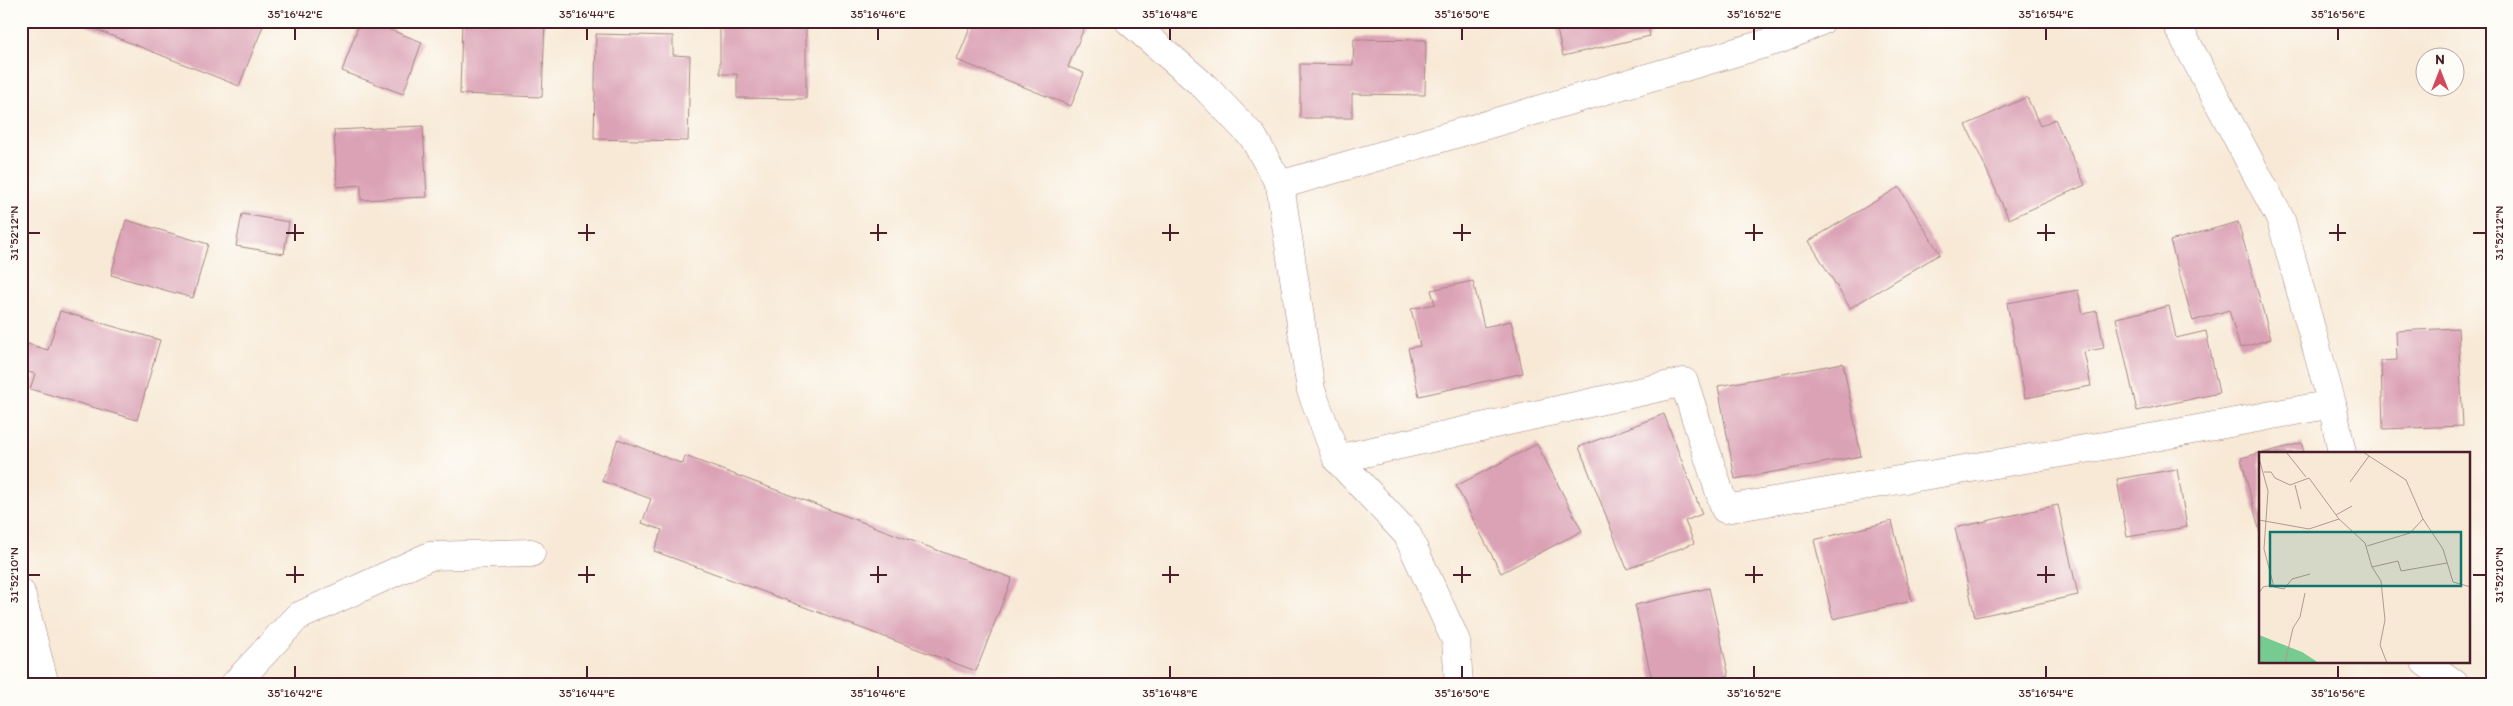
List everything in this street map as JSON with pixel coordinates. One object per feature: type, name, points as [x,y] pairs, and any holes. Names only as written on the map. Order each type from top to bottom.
[{"type":"street","points":[[1129,21],[1205,87],[1253,137],[1280,185],[1311,390],[1337,459],[1407,534],[1456,641],[1460,685]]},
{"type":"street","points":[[1280,185],[1781,39],[1821,21]]},
{"type":"street","points":[[2175,21],[2281,220],[2332,404],[2342,452]]},
{"type":"street","points":[[1337,459],[1684,382],[1725,509],[2140,440],[2332,404]]},
{"type":"street","points":[[234,685],[297,617],[430,556],[531,553]]},
{"type":"street","points":[[21,593],[45,685]]},
{"type":"street","points":[[2428,664],[2456,685]]},
{"type":"building","points":[[81,21],[265,21],[239,86],[80,23]]},
{"type":"building","points":[[360,21],[367,21],[422,42],[403,94],[342,71]]},
{"type":"building","points":[[462,21],[545,21],[542,97],[460,94]]},
{"type":"building","points":[[720,21],[806,21],[806,99],[737,98],[737,74],[720,74]]},
{"type":"building","points":[[973,21],[1087,21],[1068,67],[1084,73],[1071,106],[957,60]]},
{"type":"building","points":[[1555,21],[1647,21],[1650,36],[1563,56]]},
{"type":"building","points":[[596,34],[673,36],[673,55],[690,56],[688,141],[594,139]]},
{"type":"building","points":[[1354,39],[1426,40],[1425,95],[1352,94],[1352,118],[1300,118],[1300,64],[1353,65]]},
{"type":"building","points":[[2027,97],[2040,126],[2055,119],[2085,185],[2009,219],[1966,125]]},
{"type":"building","points":[[423,126],[427,197],[361,200],[361,185],[337,187],[334,130]]},
{"type":"building","points":[[1899,187],[1940,254],[1850,308],[1809,241]]},
{"type":"building","points":[[242,214],[289,222],[284,254],[236,246]]},
{"type":"building","points":[[126,220],[208,244],[193,298],[111,275]]},
{"type":"building","points":[[2238,222],[2271,339],[2240,348],[2229,310],[2193,321],[2170,241]]},
{"type":"building","points":[[1473,281],[1484,327],[1511,321],[1523,373],[1419,396],[1408,348],[1420,346],[1411,309],[1435,304],[1431,290]]},
{"type":"building","points":[[2078,290],[2083,314],[2097,311],[2104,348],[2084,352],[2091,386],[2025,398],[2007,303]]},
{"type":"building","points":[[2169,306],[2176,338],[2206,331],[2219,393],[2137,411],[2116,318]]},
{"type":"building","points":[[60,311],[160,340],[137,420],[30,389],[35,374],[21,370],[21,342],[48,350]]},
{"type":"building","points":[[2458,328],[2463,426],[2383,429],[2381,361],[2397,360],[2396,331]]},
{"type":"building","points":[[1843,363],[1861,456],[1735,479],[1718,386]]},
{"type":"building","points":[[1664,414],[1702,514],[1685,521],[1694,543],[1627,569],[1579,447]]},
{"type":"building","points":[[618,439],[683,464],[685,456],[1012,578],[976,671],[654,551],[662,530],[642,523],[651,499],[602,481]]},
{"type":"building","points":[[2302,443],[2304,452],[2267,452]]},
{"type":"building","points":[[1537,444],[1582,531],[1501,573],[1456,486]]},
{"type":"building","points":[[2259,453],[2259,529],[2241,458]]},
{"type":"building","points":[[2177,469],[2187,527],[2127,537],[2117,479]]},
{"type":"building","points":[[2058,505],[2078,595],[1975,617],[1955,528]]},
{"type":"building","points":[[1892,521],[1912,601],[1833,619],[1814,540]]},
{"type":"building","points":[[1709,588],[1729,676],[1692,685],[1653,685],[1635,605]]}]
